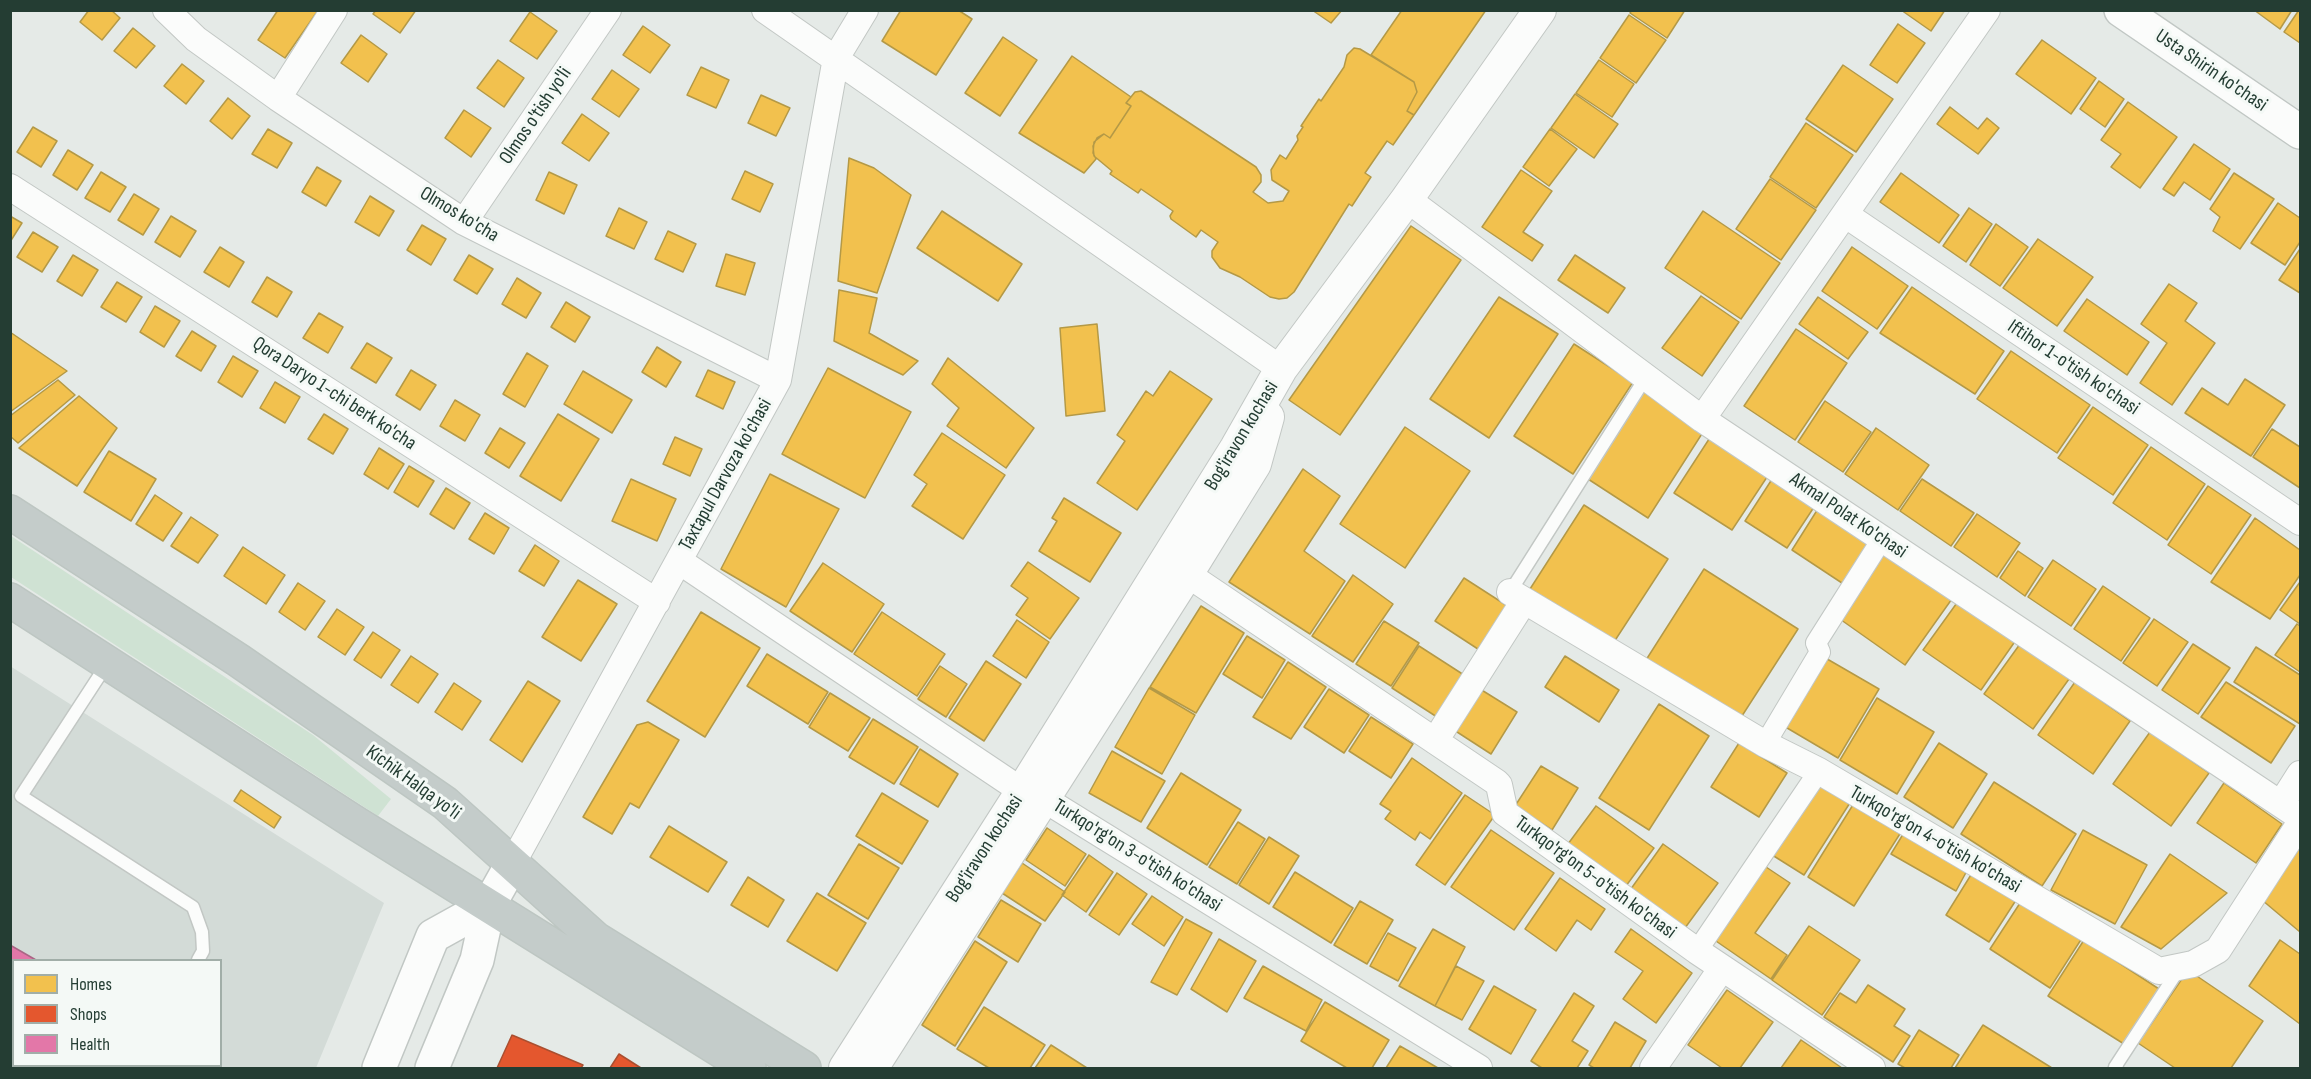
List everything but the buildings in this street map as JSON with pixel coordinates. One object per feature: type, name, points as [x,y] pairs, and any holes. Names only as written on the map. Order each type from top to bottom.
[{"type":"highway","name":"Kichik Halqa yo'li","points":[[10,512],[238,660],[445,803],[596,939],[804,1068]]},
{"type":"highway","points":[[10,600],[344,816],[749,1068]]},
{"type":"main road","name":"Usta Shirin ko'chasi","points":[[2121,10],[2301,132]]},
{"type":"main road","name":"Taxtapul Darvoza ko'chasi","points":[[432,1068],[477,960],[489,906],[512,864]]},
{"type":"main road","points":[[380,1068],[433,936],[489,906]]},
{"type":"street","name":"Olmos ko'cha","points":[[166,10],[196,39],[278,98],[464,222],[778,380]]},
{"type":"street","points":[[278,98],[334,10]]},
{"type":"street","name":"Olmos o'tish yo'li","points":[[464,222],[608,10]]},
{"type":"street","points":[[765,10],[1281,369],[1407,200],[1540,10]]},
{"type":"street","name":"Taxtapul Darvoza ko'chasi","points":[[512,864],[778,380],[836,58],[865,10]]},
{"type":"street","points":[[1702,419],[1987,10]]},
{"type":"street","name":"Qora Daryo 1-chi berk ko'cha","points":[[10,187],[657,602]]},
{"type":"street","name":"Akmal Polat Ko'chasi","points":[[1407,200],[1702,419],[2291,811]]},
{"type":"street","name":"Iftihor 1-o'tish ko'chasi","points":[[1846,214],[2301,522]]},
{"type":"street","name":"Bog'iravon kochasi","points":[[845,1068],[1033,794],[1188,574],[1255,464],[1281,369]]},
{"type":"street","name":"Bog'iravon kochasi","points":[[872,1068],[1281,369]]},
{"type":"street","points":[[1765,744],[1820,652],[1816,643],[1882,538]]},
{"type":"street","name":"Turkqo'rg'on 3-o'tish ko'chasi","points":[[679,561],[1033,794],[1479,1068]]},
{"type":"street","name":"Turkqo'rg'on 5-o'tish ko'chasi","points":[[1188,574],[1499,785],[1505,813],[1697,951],[1872,1068]]},
{"type":"street","points":[[1435,741],[1517,596]]},
{"type":"street","name":"Turkqo'rg'on 4-o'tish ko'chasi","points":[[1517,596],[1765,744],[1819,771],[2159,971],[2180,968],[2206,958],[2218,950],[2301,823]]},
{"type":"street","points":[[1697,951],[1819,771]]},
{"type":"street","points":[[2291,811],[2301,774]]},
{"type":"street","points":[[1653,1068],[1722,968]]},
{"type":"lane","points":[[1517,596],[1646,377]]},
{"type":"lane","points":[[108,663],[16,795],[193,907],[202,932],[203,951],[199,959]]},
{"type":"lane","points":[[2116,1068],[2180,968]]},
{"type":"shaded area","points":[[10,666],[384,903],[316,1068],[11,1068]]},
{"type":"green space","points":[[11,536],[313,735],[391,799],[378,816],[11,577]]}]
